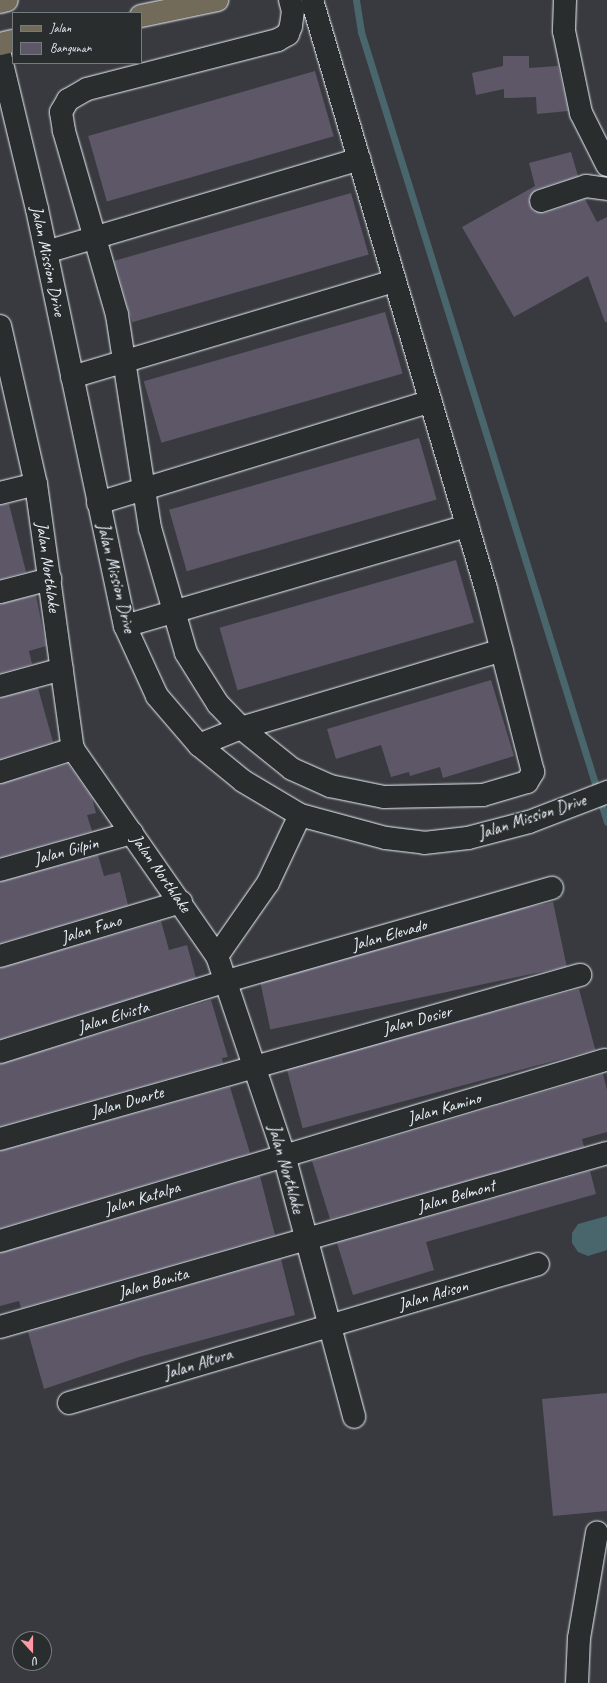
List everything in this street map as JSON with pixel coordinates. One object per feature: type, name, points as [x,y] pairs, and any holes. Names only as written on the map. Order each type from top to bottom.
[{"type":"main road","points":[[0,2],[7,0]]},
{"type":"main road","points":[[142,16],[217,0]]},
{"type":"main road","points":[[0,44],[12,41]]},
{"type":"street","points":[[290,0],[293,11],[291,26],[288,34],[278,40],[138,74],[87,89],[68,100],[62,112],[64,131],[117,315],[150,528],[173,613],[186,653],[218,704],[241,728],[292,769],[330,786],[384,797],[483,795],[527,782],[533,772],[468,526],[312,0]]},
{"type":"street","points":[[565,0],[564,31],[581,113],[607,165]]},
{"type":"street","name":"Jalan Mission Drive","points":[[0,55],[46,252],[125,626],[157,696],[199,745],[243,781],[300,815],[386,838],[424,843],[468,838],[529,822],[607,792]]},
{"type":"street","points":[[46,252],[359,159]]},
{"type":"street","points":[[542,201],[586,186],[607,189]]},
{"type":"street","points":[[72,377],[395,281]]},
{"type":"street","name":"Jalan Northlake","points":[[0,326],[7,385],[36,484],[73,750],[182,902],[217,956],[284,1155],[328,1325],[354,1417]]},
{"type":"street","points":[[98,503],[431,401]]},
{"type":"street","points":[[0,493],[36,484]]},
{"type":"street","points":[[125,626],[468,526]]},
{"type":"street","points":[[0,592],[50,579]]},
{"type":"street","points":[[199,745],[241,728],[502,650]]},
{"type":"street","points":[[0,686],[62,669]]},
{"type":"street","points":[[0,772],[73,750]]},
{"type":"street","points":[[217,956],[268,883],[300,815]]},
{"type":"street","name":"Jalan Gilpin","points":[[0,870],[132,833]]},
{"type":"street","name":"Jalan Elevado","points":[[226,982],[552,888]]},
{"type":"street","name":"Jalan Fano","points":[[0,956],[182,902]]},
{"type":"street","name":"Jalan Dosier","points":[[254,1066],[580,975]]},
{"type":"street","name":"Jalan Elvista","points":[[0,1052],[226,982]]},
{"type":"street","name":"Jalan Kamino","points":[[284,1155],[605,1060]]},
{"type":"street","name":"Jalan Duarte","points":[[0,1139],[254,1066]]},
{"type":"street","name":"Jalan Belmont","points":[[305,1238],[607,1154]]},
{"type":"street","name":"Jalan Katalpa","points":[[0,1241],[284,1155]]},
{"type":"street","name":"Jalan Bonita","points":[[0,1327],[305,1238]]},
{"type":"street","name":"Jalan Adison","points":[[328,1325],[538,1264]]},
{"type":"street","name":"Jalan Altura","points":[[69,1403],[328,1325]]},
{"type":"street","points":[[577,1683],[579,1638],[596,1532]]},
{"type":"water","points":[[607,1216],[607,1250],[588,1256],[578,1252],[572,1243],[572,1233],[578,1224]]},
{"type":"building","points":[[503,56],[529,56],[529,68],[558,66],[568,111],[537,114],[536,97],[504,98],[504,89],[476,95],[472,73],[503,66]]},
{"type":"building","points":[[315,71],[334,136],[107,201],[88,136]]},
{"type":"building","points":[[571,152],[578,176],[537,189],[529,198],[529,205],[533,211],[545,213],[585,199],[597,222],[607,217],[607,322],[605,322],[588,276],[514,317],[462,227],[535,186],[529,163]]},
{"type":"building","points":[[351,193],[369,255],[132,322],[115,261]]},
{"type":"building","points":[[385,312],[403,374],[161,443],[144,381]]},
{"type":"building","points":[[419,438],[437,500],[187,571],[169,510]]},
{"type":"building","points":[[9,504],[26,572],[0,579],[0,505]]},
{"type":"building","points":[[456,560],[474,622],[237,690],[220,628]]},
{"type":"building","points":[[36,595],[46,646],[29,651],[32,664],[0,673],[0,604]]},
{"type":"building","points":[[491,680],[514,756],[443,778],[440,767],[410,776],[409,772],[391,777],[381,745],[336,759],[327,729]]},
{"type":"building","points":[[38,688],[53,742],[0,759],[0,698]]},
{"type":"building","points":[[68,764],[92,798],[96,813],[87,815],[92,831],[0,857],[0,784]]},
{"type":"building","points":[[98,855],[104,876],[120,872],[128,905],[0,943],[0,882]]},
{"type":"building","points":[[553,902],[567,967],[270,1030],[257,965]]},
{"type":"building","points":[[161,921],[169,950],[187,945],[196,978],[0,1039],[0,968]]},
{"type":"building","points":[[579,989],[595,1050],[303,1128],[286,1067]]},
{"type":"building","points":[[211,1000],[228,1057],[222,1058],[223,1063],[0,1126],[0,1064]]},
{"type":"building","points":[[603,1074],[607,1090],[607,1132],[582,1139],[584,1147],[330,1219],[312,1161]]},
{"type":"building","points":[[230,1087],[250,1153],[0,1228],[0,1151]]},
{"type":"building","points":[[590,1171],[596,1194],[426,1242],[434,1270],[353,1295],[337,1243]]},
{"type":"building","points":[[260,1176],[275,1235],[21,1308],[19,1301],[0,1306],[0,1253]]},
{"type":"building","points":[[281,1259],[295,1315],[139,1357],[44,1389],[28,1332]]},
{"type":"building","points":[[607,1393],[607,1511],[553,1516],[542,1399]]},
{"type":"waterway","points":[[356,0],[361,32],[607,822]]}]
